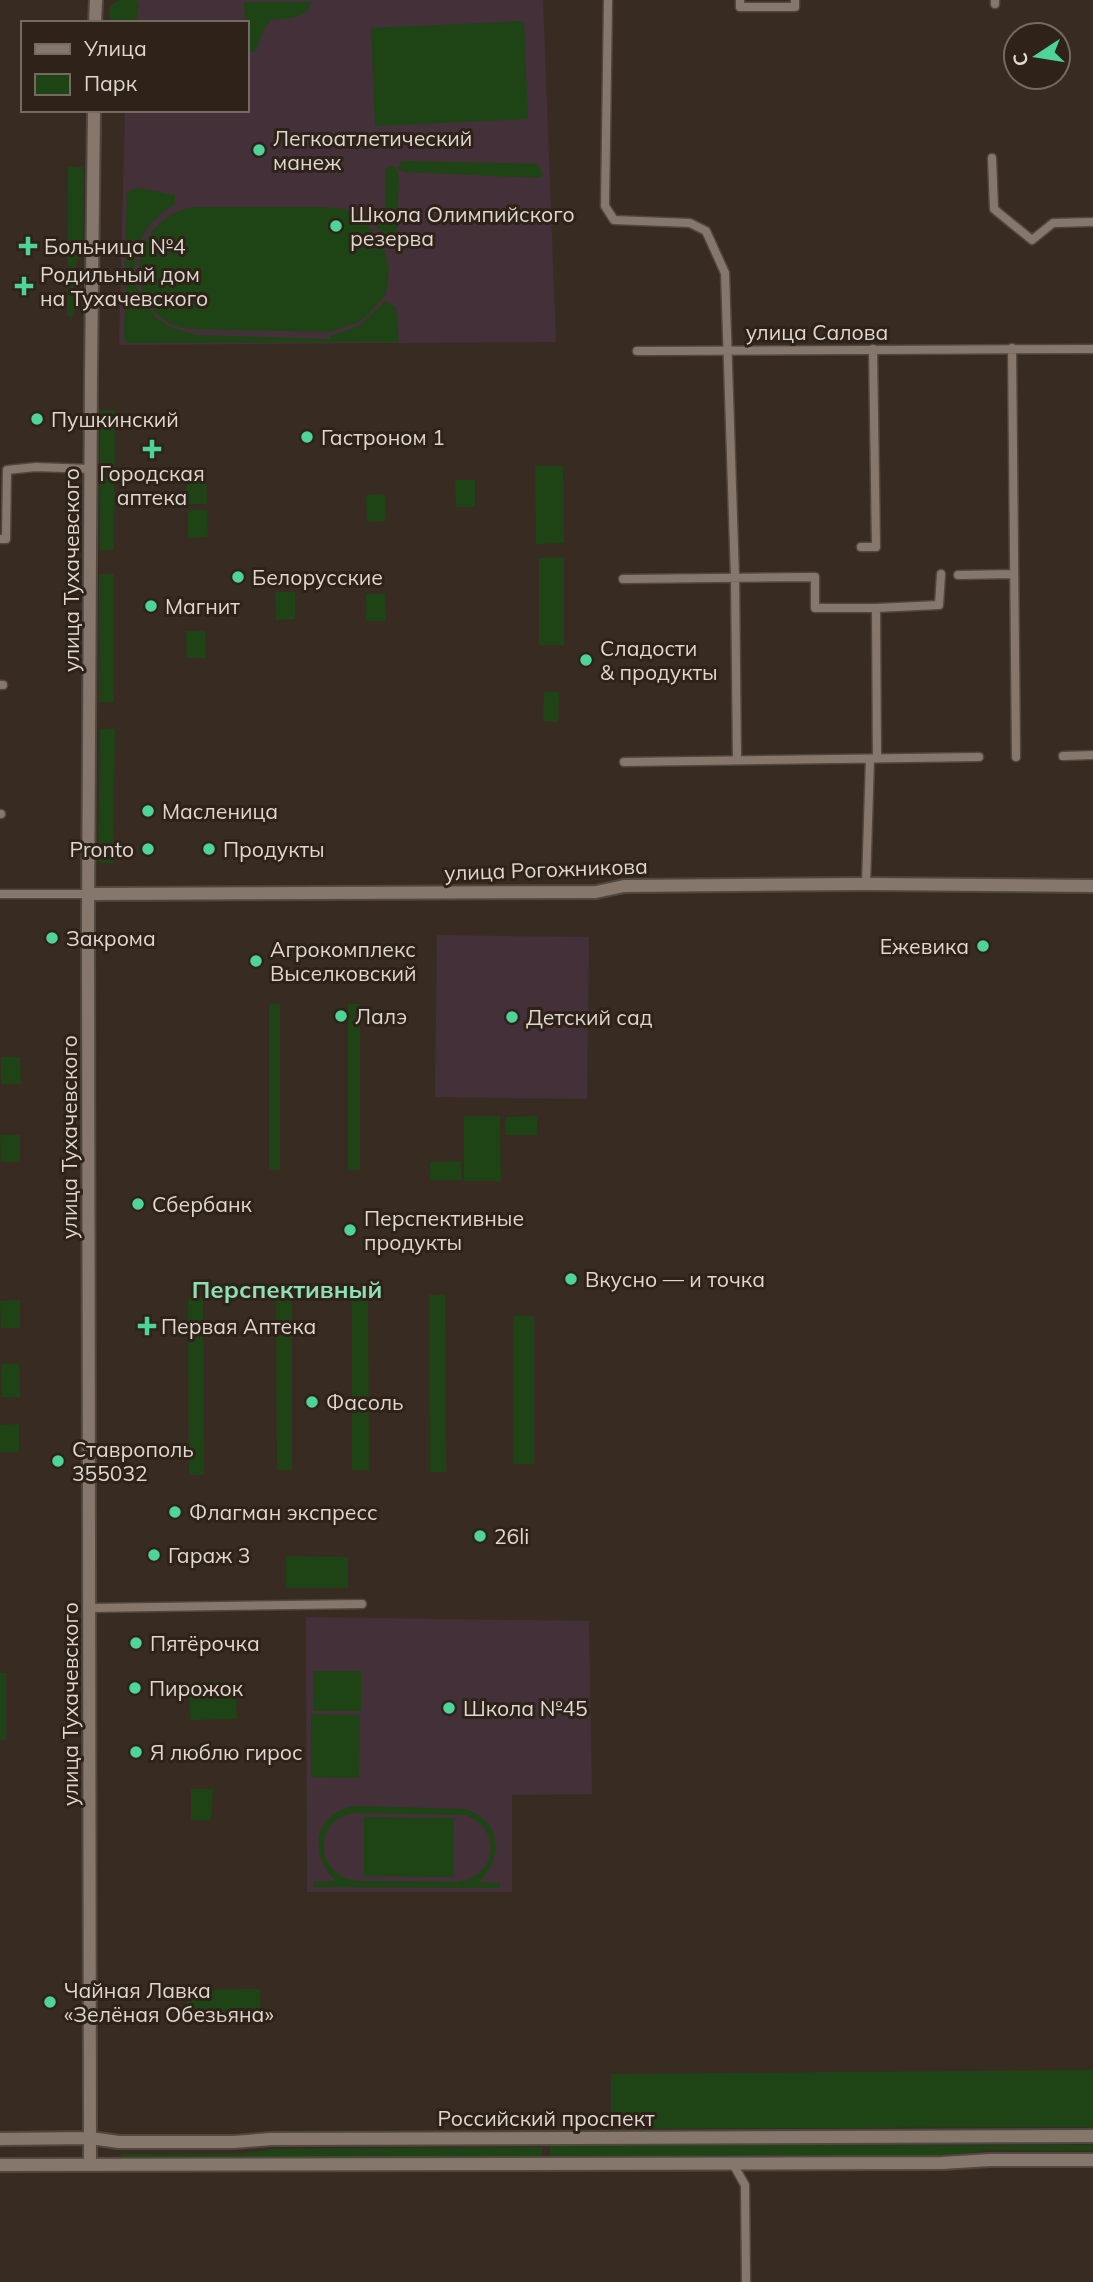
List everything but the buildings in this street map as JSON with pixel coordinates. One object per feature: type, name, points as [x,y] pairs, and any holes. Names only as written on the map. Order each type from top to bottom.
[{"type":"main road","points":[[95,21],[96,0]]},
{"type":"main road","name":"улица Тухачевского","points":[[90,2164],[89,894],[94,112]]},
{"type":"main road","name":"улица Рогожникова","points":[[89,894],[596,892],[624,886],[866,884],[1093,886]]},
{"type":"main road","name":"Российский проспект","points":[[0,2138],[220,2142],[271,2138],[1093,2136]]},
{"type":"main road","points":[[0,2165],[733,2164],[1093,2160]]},
{"type":"street","name":"улица Салова","points":[[608,0],[605,206],[614,220],[690,223],[705,231],[725,273],[729,350],[1093,349]]},
{"type":"street","points":[[740,0],[740,7],[795,6],[795,0]]},
{"type":"street","points":[[992,158],[994,209],[1032,240],[1054,223],[1093,222]]},
{"type":"street","points":[[1012,348],[1016,757]]},
{"type":"street","points":[[861,547],[876,547],[873,349]]},
{"type":"street","points":[[637,351],[729,350],[737,760]]},
{"type":"street","points":[[3,539],[7,470],[36,467],[91,469]]},
{"type":"street","points":[[623,579],[815,577],[816,608],[876,608],[939,606],[941,574]]},
{"type":"street","points":[[958,575],[1014,574]]},
{"type":"street","points":[[866,884],[873,758],[876,608]]},
{"type":"street","points":[[1063,756],[1093,755]]},
{"type":"street","points":[[624,762],[979,757]]},
{"type":"street","name":"улица Рогожникова","points":[[0,894],[89,894]]},
{"type":"street","points":[[90,1608],[362,1604]]},
{"type":"street","points":[[733,2164],[745,2185],[746,2282]]},
{"type":"shaded area","name":"Школа Олимпийского резерва","points":[[128,0],[543,0],[556,342],[119,345],[125,112],[248,112],[248,21],[127,21]]},
{"type":"shaded area","name":"Детский сад","points":[[437,935],[589,937],[587,1099],[435,1097]]},
{"type":"shaded area","name":"Школа №45","points":[[306,1617],[589,1621],[592,1794],[512,1795],[512,1892],[307,1892]]},
{"type":"green space","points":[[119,0],[136,0],[139,4],[136,21],[109,21],[110,6]]},
{"type":"green space","points":[[244,2],[312,2],[300,15],[271,20],[264,29],[256,51],[248,52],[248,21],[245,21]]},
{"type":"green space","points":[[524,21],[528,119],[375,126],[371,28]]},
{"type":"green space","points":[[401,162],[538,164],[543,175],[539,178],[405,172],[398,169]]},
{"type":"green space","points":[[68,167],[83,167],[84,171],[83,253],[76,262],[74,316],[71,317],[67,315]]},
{"type":"green space","points":[[396,167],[399,176],[396,249],[390,248],[379,229],[367,217],[369,210],[385,212],[385,169]]},
{"type":"green space","points":[[137,188],[175,195],[175,204],[144,233],[137,251],[134,274],[128,274],[125,271],[127,192]]},
{"type":"green space","points":[[194,207],[345,209],[355,214],[371,229],[385,252],[389,270],[386,294],[366,317],[328,332],[179,327],[160,317],[147,302],[140,284],[140,264],[145,245],[156,228],[172,215]]},
{"type":"green space","points":[[132,280],[155,317],[170,327],[198,335],[330,339],[330,336],[359,326],[386,301],[396,308],[399,342],[126,343],[126,282]]},
{"type":"green space","points":[[100,410],[115,410],[114,550],[100,550]]},
{"type":"green space","points":[[535,466],[563,466],[564,543],[536,544]]},
{"type":"green space","points":[[206,476],[207,504],[187,504],[186,477]]},
{"type":"green space","points":[[455,480],[475,480],[475,507],[456,507]]},
{"type":"green space","points":[[385,494],[386,521],[367,522],[366,495]]},
{"type":"green space","points":[[188,510],[207,510],[208,537],[188,538]]},
{"type":"green space","points":[[564,557],[564,645],[539,645],[539,558]]},
{"type":"green space","points":[[99,574],[114,574],[114,702],[99,702]]},
{"type":"green space","points":[[275,592],[295,592],[295,619],[276,620]]},
{"type":"green space","points":[[366,594],[385,594],[386,621],[366,621]]},
{"type":"green space","points":[[186,631],[205,631],[206,658],[187,658]]},
{"type":"green space","points":[[544,692],[559,692],[558,722],[543,721]]},
{"type":"green space","points":[[100,729],[115,729],[113,863],[98,863]]},
{"type":"green space","points":[[269,1004],[280,1004],[280,1170],[269,1170]]},
{"type":"green space","points":[[348,1004],[360,1004],[360,1170],[348,1170]]},
{"type":"green space","points":[[1,1057],[20,1057],[21,1084],[1,1084]]},
{"type":"green space","points":[[464,1116],[500,1116],[501,1181],[464,1181]]},
{"type":"green space","points":[[537,1116],[537,1135],[506,1135],[506,1117]]},
{"type":"green space","points":[[0,1135],[20,1135],[20,1162],[1,1162]]},
{"type":"green space","points":[[461,1161],[461,1180],[430,1180],[430,1162]]},
{"type":"green space","points":[[276,1293],[292,1293],[292,1470],[277,1470]]},
{"type":"green space","points":[[352,1293],[368,1293],[369,1470],[352,1470]]},
{"type":"green space","points":[[429,1295],[445,1295],[446,1472],[430,1472]]},
{"type":"green space","points":[[188,1298],[203,1298],[204,1475],[189,1475]]},
{"type":"green space","points":[[20,1300],[20,1328],[1,1328],[0,1301]]},
{"type":"green space","points":[[514,1316],[534,1316],[534,1464],[514,1464]]},
{"type":"green space","points":[[1,1364],[19,1364],[20,1397],[2,1397]]},
{"type":"green space","points":[[19,1424],[19,1452],[0,1452],[0,1425]]},
{"type":"green space","points":[[286,1556],[348,1557],[348,1588],[286,1588]]},
{"type":"green space","points":[[313,1671],[361,1671],[361,1711],[313,1711]]},
{"type":"green space","points":[[0,1673],[6,1673],[6,1740],[0,1740]]},
{"type":"green space","points":[[226,1681],[226,1697],[236,1697],[237,1719],[190,1720],[189,1682]]},
{"type":"green space","points":[[311,1714],[360,1715],[359,1778],[311,1777]]},
{"type":"green space","points":[[191,1789],[213,1789],[211,1820],[191,1820]]},
{"type":"green space","points":[[352,1806],[466,1809],[487,1822],[495,1841],[493,1862],[479,1882],[500,1883],[500,1888],[313,1887],[313,1882],[336,1881],[321,1860],[319,1838],[322,1828],[339,1811]],"holes":[[[353,1813],[466,1815],[478,1822],[490,1841],[487,1862],[481,1871],[471,1878],[458,1882],[359,1881],[345,1878],[327,1861],[324,1849],[330,1827],[339,1818]]]},
{"type":"green space","points":[[364,1817],[454,1818],[453,1877],[364,1876]]},
{"type":"green space","points":[[260,1989],[261,2016],[187,2017],[187,1990]]},
{"type":"green space","points":[[1093,2070],[1093,2127],[611,2129],[611,2074]]},
{"type":"green space","points":[[1093,2145],[1093,2151],[989,2150],[943,2156],[550,2156],[550,2146]]},
{"type":"green space","points":[[542,2147],[542,2157],[121,2160],[121,2154],[236,2154],[274,2149]]},
{"type":"place","name":"Легкоатлетический манеж","points":[[259,150]]},
{"type":"place","name":"Школа Олимпийского резерва","points":[[336,226]]},
{"type":"place","name":"Больница №4","points":[[28,246]]},
{"type":"place","name":"Родильный дом на Тухачевского","points":[[24,286]]},
{"type":"place","name":"Пушкинский","points":[[37,419]]},
{"type":"place","name":"Гастроном 1","points":[[307,437]]},
{"type":"place","name":"Городская аптека","points":[[152,449]]},
{"type":"place","name":"Белорусские","points":[[238,577]]},
{"type":"place","name":"Магнит","points":[[151,606]]},
{"type":"place","name":"Сладости & продукты","points":[[586,660]]},
{"type":"place","name":"Масленица","points":[[148,811]]},
{"type":"place","name":"Pronto","points":[[148,849]]},
{"type":"place","name":"Продукты","points":[[209,849]]},
{"type":"place","name":"Закрома","points":[[52,938]]},
{"type":"place","name":"Ежевика","points":[[983,946]]},
{"type":"place","name":"Агрокомплекс Выселковский","points":[[256,961]]},
{"type":"place","name":"Лалэ","points":[[341,1016]]},
{"type":"place","name":"Детский сад","points":[[512,1017]]},
{"type":"place","name":"Сбербанк","points":[[138,1204]]},
{"type":"place","name":"Перспективные продукты","points":[[350,1230]]},
{"type":"place","name":"Вкусно — и точка","points":[[571,1279]]},
{"type":"place","name":"Первая Аптека","points":[[147,1326]]},
{"type":"place","name":"Фасоль","points":[[312,1402]]},
{"type":"place","name":"Ставрополь 355032","points":[[58,1461]]},
{"type":"place","name":"Флагман экспресс","points":[[175,1512]]},
{"type":"place","name":"26li","points":[[480,1536]]},
{"type":"place","name":"Гараж 3","points":[[154,1555]]},
{"type":"place","name":"Пятёрочка","points":[[136,1643]]},
{"type":"place","name":"Пирожок","points":[[135,1688]]},
{"type":"place","name":"Школа №45","points":[[449,1708]]},
{"type":"place","name":"Я люблю гирос","points":[[136,1752]]},
{"type":"place","name":"Чайная Лавка «Зелёная Обезьяна»","points":[[50,2002]]},
{"type":"district","name":"Перспективный","points":[[287,1289]]}]
